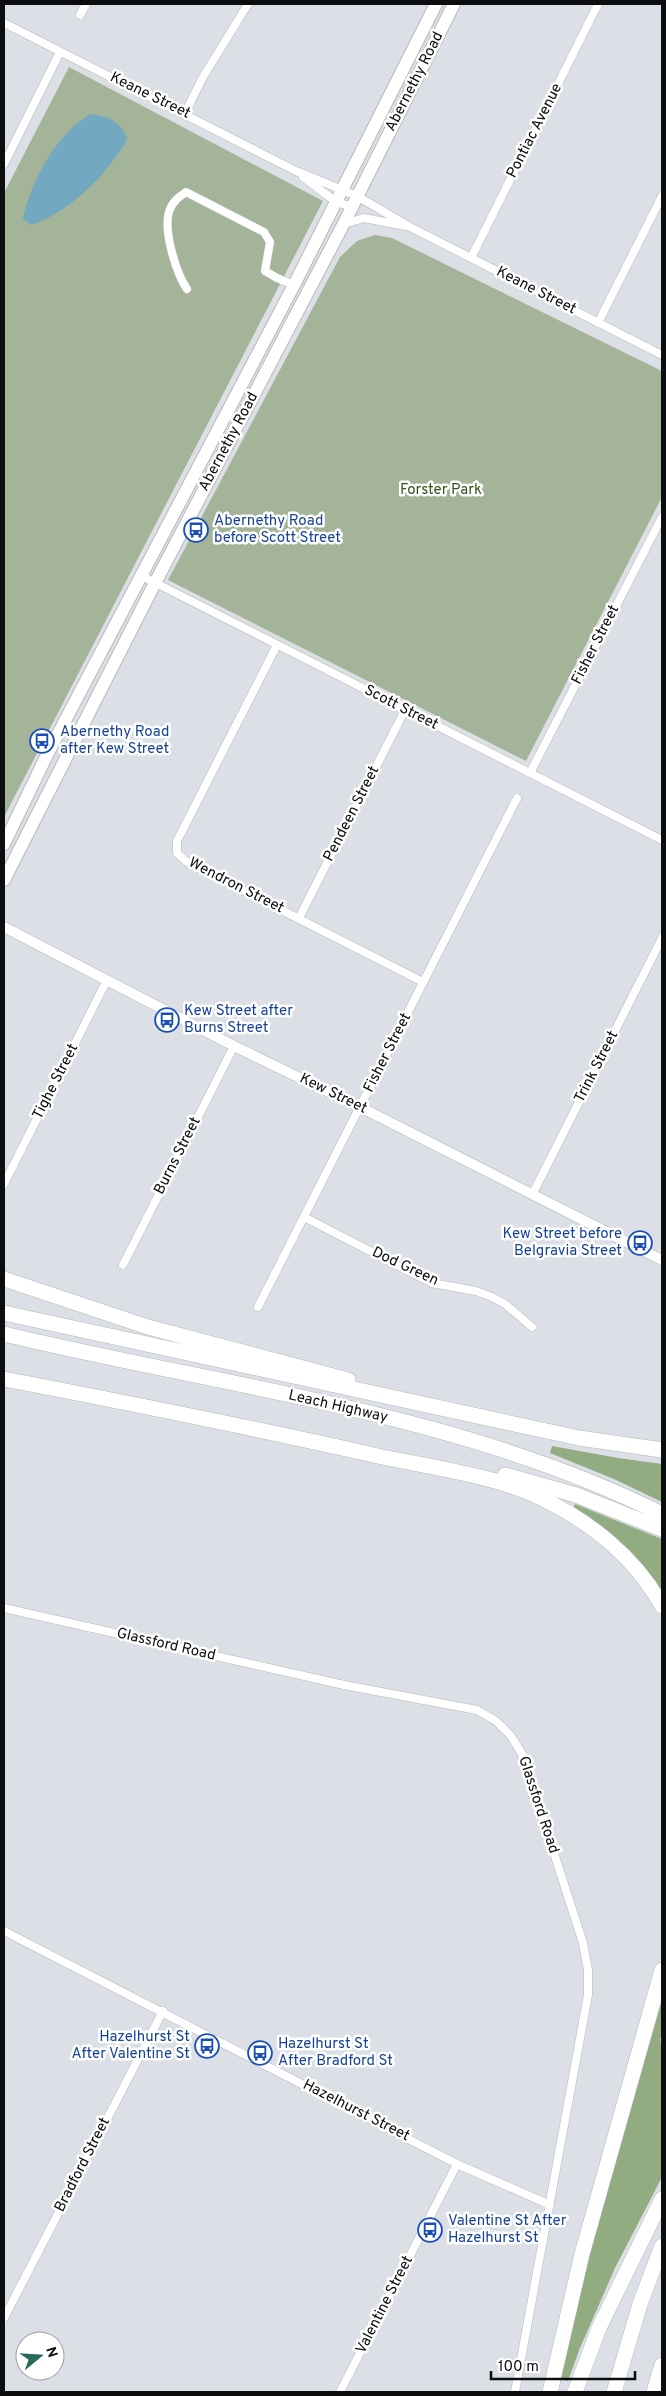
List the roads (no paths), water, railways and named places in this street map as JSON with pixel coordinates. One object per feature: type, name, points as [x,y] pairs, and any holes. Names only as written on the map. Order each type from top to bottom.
[{"type":"highway","points":[[4,1279],[148,1327],[332,1375],[394,1397]]},
{"type":"highway","name":"Leach Highway","points":[[4,1313],[579,1438],[662,1450]]},
{"type":"highway","name":"Leach Highway","points":[[4,1334],[74,1351],[335,1405],[445,1433],[506,1451],[583,1480],[662,1514]]},
{"type":"highway","points":[[4,1378],[349,1449],[506,1485],[538,1496],[578,1519],[610,1543],[642,1577],[662,1606]]},
{"type":"highway","points":[[349,1449],[442,1461],[506,1475],[576,1495],[662,1529]]},
{"type":"highway","points":[[550,2392],[582,2254],[662,1970]]},
{"type":"highway","points":[[575,2392],[599,2328],[662,2198]]},
{"type":"highway","points":[[614,2392],[640,2304],[662,2246]]},
{"type":"highway","points":[[654,2392],[662,2365]]},
{"type":"main road","name":"Abernethy Road","points":[[4,844],[140,575],[294,285],[436,4]]},
{"type":"main road","name":"Abernethy Road","points":[[4,880],[155,583],[343,224],[454,4]]},
{"type":"street","points":[[80,15],[86,4]]},
{"type":"street","points":[[185,113],[203,76],[248,4]]},
{"type":"street","name":"Pontiac Avenue","points":[[471,258],[598,4]]},
{"type":"street","name":"Keane Street","points":[[4,23],[185,113],[296,171],[341,189],[354,201],[410,227],[662,355]]},
{"type":"street","points":[[4,164],[60,52]]},
{"type":"street","name":"Keane Street","points":[[296,171],[335,201],[354,201]]},
{"type":"street","points":[[187,289],[181,280],[171,248],[168,222],[169,210],[176,198],[186,192],[264,232],[270,242],[265,270],[277,278],[294,285]]},
{"type":"street","points":[[598,323],[662,196]]},
{"type":"street","name":"Keane Street","points":[[343,224],[364,218],[410,227]]},
{"type":"street","name":"Fisher Street","points":[[530,773],[662,517]]},
{"type":"street","name":"Scott Street","points":[[140,575],[662,840]]},
{"type":"street","name":"Wendron Street","points":[[278,645],[177,841],[177,853],[187,862],[423,982]]},
{"type":"street","name":"Pendeen Street","points":[[299,918],[404,710]]},
{"type":"street","name":"Fisher Street","points":[[258,1307],[517,798]]},
{"type":"street","name":"Kew Street","points":[[4,927],[234,1046],[360,1107],[662,1260]]},
{"type":"street","name":"Trink Street","points":[[532,1195],[662,938]]},
{"type":"street","name":"Tighe Street","points":[[4,1184],[107,980]]},
{"type":"street","name":"Burns Street","points":[[123,1265],[234,1046]]},
{"type":"street","name":"Dod Green","points":[[304,1217],[432,1283],[476,1291],[492,1297],[505,1304],[532,1328]]},
{"type":"street","name":"Glassford Road","points":[[4,1608],[344,1685],[477,1710],[496,1721],[512,1736],[522,1754],[583,1943],[588,1970],[588,1995],[515,2392]]},
{"type":"street","name":"Hazelhurst Street","points":[[4,1931],[457,2164],[550,2206]]},
{"type":"street","name":"Bradford Street","points":[[4,2318],[163,2012]]},
{"type":"street","name":"Valentine Street","points":[[340,2392],[457,2164]]},
{"type":"water","points":[[90,114],[113,120],[121,128],[127,139],[99,178],[74,201],[46,219],[31,225],[23,219],[34,184],[40,172],[61,140],[74,126]]},
{"type":"place","name":"Abernethy Road before Scott Street","points":[[196,530]]},
{"type":"place","name":"Abernethy Road after Kew Street","points":[[42,741]]},
{"type":"place","name":"Kew Street after Burns Street","points":[[167,1020]]},
{"type":"place","name":"Kew Street before Belgravia Street","points":[[640,1243]]},
{"type":"place","name":"Hazelhurst St After Valentine St","points":[[207,2046]]},
{"type":"place","name":"Hazelhurst St After Bradford St","points":[[260,2053]]},
{"type":"place","name":"Valentine St After Hazelhurst St","points":[[430,2230]]},
{"type":"park label","name":"Forster Park","points":[[441,490]]}]
